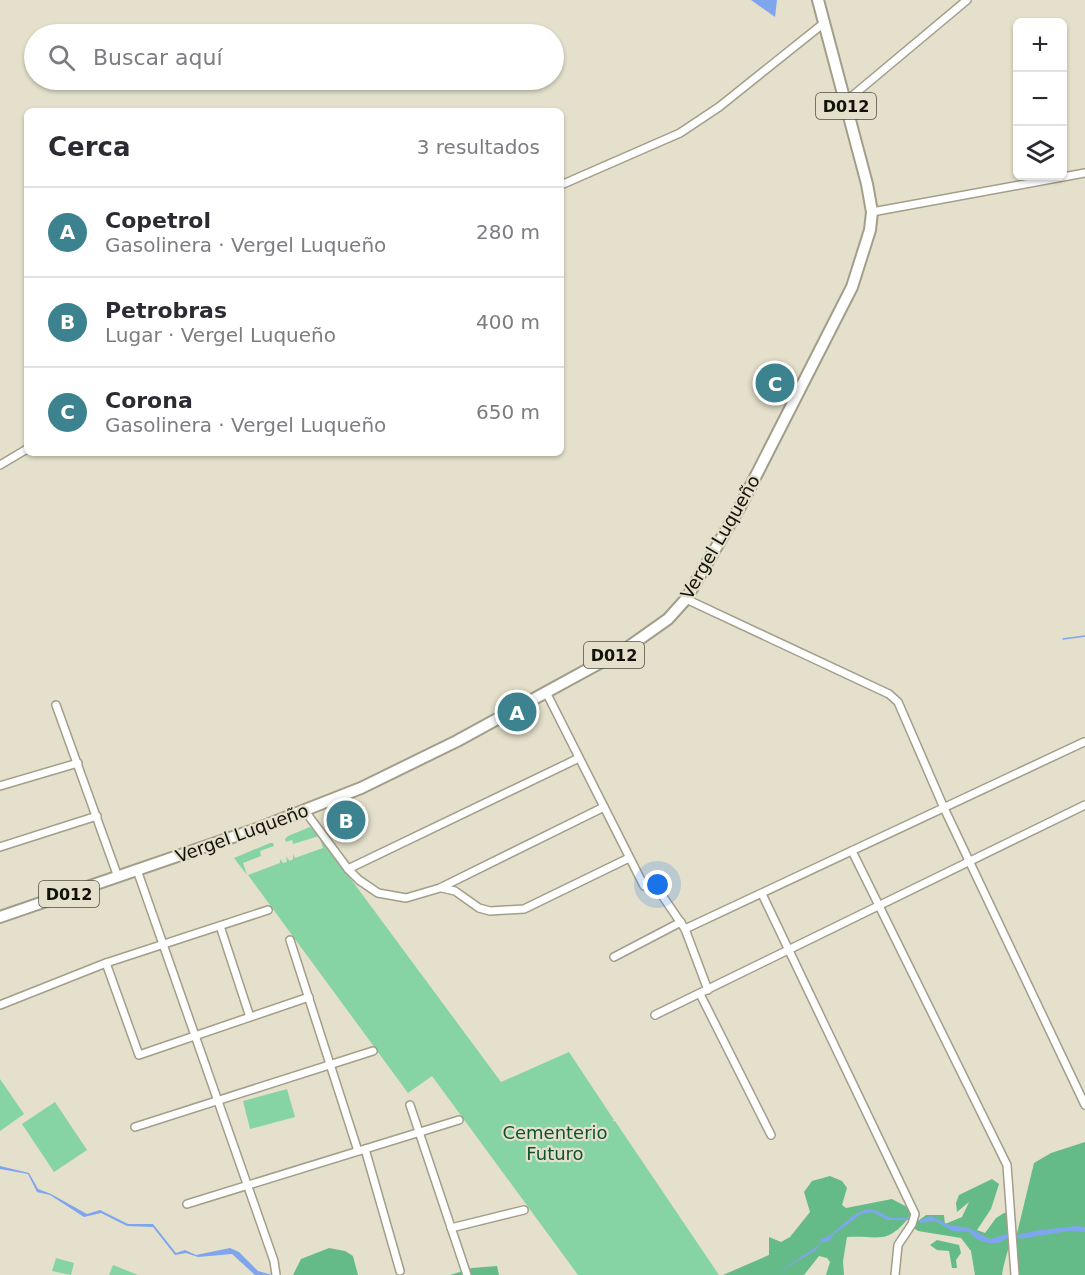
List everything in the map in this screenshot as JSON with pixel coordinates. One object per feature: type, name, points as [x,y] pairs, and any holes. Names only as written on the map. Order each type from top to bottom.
[{"type":"main road","name":"Vergel Luqueño","points":[[0,917],[305,811],[400,770],[641,640],[668,619],[686,598],[741,505],[852,287],[869,240],[872,212],[818,0]]},
{"type":"street","points":[[845,102],[967,0]]},
{"type":"street","points":[[564,184],[680,133],[719,107],[824,23]]},
{"type":"street","points":[[872,212],[1085,173]]},
{"type":"street","points":[[0,465],[24,451]]},
{"type":"street","points":[[686,598],[894,698],[901,707],[944,808],[1085,1105]]},
{"type":"street","points":[[546,692],[644,886]]},
{"type":"street","points":[[56,705],[118,877]]},
{"type":"street","points":[[614,957],[683,925],[762,894],[1084,742]]},
{"type":"street","points":[[348,869],[579,758]]},
{"type":"street","points":[[0,786],[78,763]]},
{"type":"street","points":[[656,1016],[1085,805]]},
{"type":"street","points":[[305,811],[348,869],[371,889],[398,898],[415,897],[440,888],[604,807]]},
{"type":"street","points":[[0,847],[97,816]]},
{"type":"street","points":[[852,851],[1007,1165],[1015,1275]]},
{"type":"street","points":[[440,888],[455,891],[479,908],[490,911],[524,909],[629,858]]},
{"type":"street","points":[[137,870],[276,1275]]},
{"type":"street","points":[[653,882],[683,925],[708,990]]},
{"type":"street","points":[[762,894],[915,1214],[912,1224],[898,1245],[895,1275]]},
{"type":"street","points":[[0,1005],[106,963],[268,910]]},
{"type":"street","points":[[220,926],[250,1017]]},
{"type":"street","points":[[290,940],[400,1271]]},
{"type":"street","points":[[106,963],[140,1055],[309,997]]},
{"type":"street","points":[[700,994],[771,1135]]},
{"type":"street","points":[[135,1127],[372,1051]]},
{"type":"street","points":[[410,1105],[467,1275]]},
{"type":"street","points":[[187,1204],[459,1120]]},
{"type":"street","points":[[451,1228],[524,1210]]},
{"type":"green space","points":[[310,827],[319,836],[293,844],[292,840],[286,842],[285,839],[288,836]]},
{"type":"green space","name":"Cementerio Futuro","points":[[319,836],[501,1082],[569,1052],[614,1120],[612,1121],[615,1121],[719,1275],[578,1275],[432,1076],[408,1093],[248,875],[280,863],[280,859],[283,863],[287,862],[286,857],[290,861],[293,859],[293,854],[295,858],[323,848]]},
{"type":"green space","points":[[270,843],[274,846],[260,851],[261,856],[243,863],[247,875],[234,858]]},
{"type":"green space","points":[[0,1079],[24,1114],[0,1131]]},
{"type":"green space","points":[[287,1089],[295,1117],[250,1129],[243,1101]]},
{"type":"green space","points":[[55,1102],[87,1150],[54,1172],[22,1124]]},
{"type":"green space","points":[[1085,1142],[1085,1275],[1016,1275],[1013,1250],[1034,1163],[1051,1153]]},
{"type":"green space","points":[[830,1176],[842,1181],[847,1188],[842,1205],[846,1208],[892,1199],[909,1208],[910,1216],[895,1232],[882,1237],[847,1237],[843,1261],[844,1275],[826,1275],[830,1262],[827,1258],[819,1256],[804,1275],[723,1275],[769,1255],[769,1237],[781,1242],[790,1237],[810,1212],[804,1192],[812,1181]]},
{"type":"green space","points":[[992,1179],[999,1184],[991,1209],[977,1230],[985,1233],[996,1218],[1004,1213],[1014,1214],[1013,1228],[1002,1275],[975,1275],[971,1251],[961,1238],[918,1231],[911,1226],[926,1215],[944,1215],[945,1224],[962,1217],[969,1202],[957,1212],[956,1203],[959,1195]]},
{"type":"green space","points":[[937,1240],[959,1245],[961,1253],[956,1260],[957,1268],[952,1268],[949,1251],[937,1250],[930,1245]]},
{"type":"green space","points":[[329,1248],[345,1251],[353,1256],[358,1275],[293,1275],[301,1259]]},
{"type":"green space","points":[[56,1258],[74,1263],[71,1275],[52,1271]]},
{"type":"green space","points":[[113,1265],[138,1275],[109,1275]]},
{"type":"green space","points":[[497,1266],[499,1275],[450,1275],[472,1268]]},
{"type":"water","points":[[751,0],[777,0],[775,17]]},
{"type":"water","points":[[0,1166],[29,1173],[38,1189],[51,1194],[87,1214],[100,1210],[128,1224],[153,1224],[176,1253],[185,1250],[196,1255],[230,1248],[239,1252],[258,1271],[272,1275],[255,1275],[232,1254],[198,1257],[186,1253],[175,1255],[153,1227],[127,1226],[101,1213],[84,1217],[50,1195],[37,1192],[28,1174],[0,1169]]},
{"type":"water","points":[[868,1209],[891,1218],[910,1218],[910,1220],[888,1220],[872,1212],[861,1214],[834,1234],[829,1241],[822,1242],[816,1250],[774,1275],[819,1245],[821,1239],[827,1237],[853,1216]]},
{"type":"water","points":[[931,1216],[949,1225],[969,1228],[990,1239],[1007,1234],[1008,1238],[998,1243],[988,1243],[976,1239],[969,1232],[953,1231],[935,1221],[919,1223],[920,1220]]},
{"type":"water","points":[[1085,1227],[1085,1232],[1069,1231],[1019,1239],[1018,1235],[1039,1230]]},
{"type":"waterway","points":[[1063,639],[1085,636]]},
{"type":"place","name":"Corona","points":[[775,383]]},
{"type":"place","name":"Copetrol","points":[[517,712]]},
{"type":"place","name":"Petrobras","points":[[346,820]]}]
